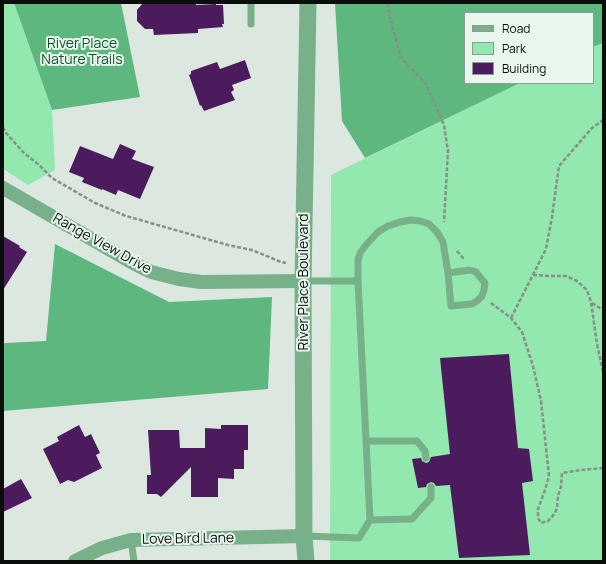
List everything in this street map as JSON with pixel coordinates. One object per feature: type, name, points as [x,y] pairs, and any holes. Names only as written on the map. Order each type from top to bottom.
[{"type":"street","name":"River Place Boulevard","points":[[306,561],[304,536],[304,273],[308,3]]},
{"type":"street","name":"Range View Drive","points":[[3,188],[151,272],[179,279],[201,282],[304,273]]},
{"type":"street","name":"Love Bird Lane","points":[[75,561],[102,548],[131,540],[278,538],[304,536]]},
{"type":"lane","points":[[251,3],[251,24]]},
{"type":"lane","points":[[304,536],[359,538],[370,520],[358,281],[358,260],[360,253],[378,232],[388,226],[411,220],[420,221],[428,224],[437,232],[443,242],[448,272],[451,306],[472,304],[477,302],[482,296],[485,283],[476,272],[470,270],[448,272]]},
{"type":"lane","points":[[304,273],[358,281]]},
{"type":"lane","points":[[366,442],[417,441],[425,451],[426,458]]},
{"type":"lane","points":[[370,520],[412,519],[431,498],[431,487]]},
{"type":"lane","points":[[131,540],[134,561]]},
{"type":"path","points":[[388,3],[390,18],[401,58],[426,84],[444,125],[448,151],[444,226]]},
{"type":"path","points":[[510,318],[546,249],[559,166],[592,128],[603,120]]},
{"type":"path","points":[[3,127],[6,133],[24,153],[52,178],[95,203],[126,216],[228,245],[252,250],[304,273]]},
{"type":"path","points":[[455,246],[463,258],[468,259]]},
{"type":"path","points":[[533,275],[566,276],[577,281],[588,290],[603,372]]},
{"type":"path","points":[[482,296],[510,318],[522,332],[533,366],[541,401],[549,476],[538,509],[538,518],[541,523],[548,521],[557,508],[562,473],[603,468]]},
{"type":"path","points":[[491,297],[491,303]]},
{"type":"path","points":[[591,302],[603,310]]},
{"type":"green space","points":[[3,3],[14,3],[52,110],[55,170],[28,185],[3,169]]},
{"type":"green space","name":"River Place Nature Trails","points":[[14,3],[121,3],[140,97],[52,110]]},
{"type":"green space","points":[[335,3],[603,3],[603,43],[594,47],[594,12],[464,12],[464,84],[518,84],[365,158],[342,121]]},
{"type":"green space","points":[[603,43],[603,561],[330,561],[331,175],[518,84],[594,84],[594,47]]},
{"type":"green space","points":[[55,244],[169,302],[272,297],[268,389],[3,411],[3,344],[46,341]]},
{"type":"building","points":[[143,3],[196,3],[196,5],[223,5],[224,24],[222,24],[223,27],[198,29],[198,33],[154,35],[153,29],[145,29],[137,21],[137,10]]},
{"type":"building","points":[[245,60],[251,78],[232,85],[234,90],[231,92],[235,100],[204,111],[201,105],[200,106],[189,75],[191,74],[191,71],[217,62],[220,69]]},
{"type":"building","points":[[120,144],[136,151],[132,159],[154,167],[140,199],[118,190],[116,195],[102,190],[82,182],[84,178],[69,172],[80,146],[113,159]]},
{"type":"building","points":[[3,236],[27,252],[3,290]]},
{"type":"building","points":[[509,354],[518,448],[529,449],[533,481],[522,483],[530,555],[459,558],[450,485],[436,486],[431,482],[427,484],[426,487],[418,488],[412,459],[421,458],[422,461],[426,463],[429,462],[431,457],[450,454],[440,358]]},
{"type":"building","points":[[79,425],[85,437],[91,434],[100,453],[96,455],[102,468],[74,482],[68,480],[60,484],[43,449],[59,441],[57,437]]},
{"type":"building","points":[[221,425],[248,425],[248,450],[244,450],[244,469],[234,469],[234,479],[218,478],[218,497],[191,497],[191,467],[161,497],[157,494],[147,494],[147,475],[151,475],[148,430],[179,430],[180,448],[205,448],[205,428],[221,429]]},
{"type":"building","points":[[21,479],[32,498],[3,512],[3,489]]}]
